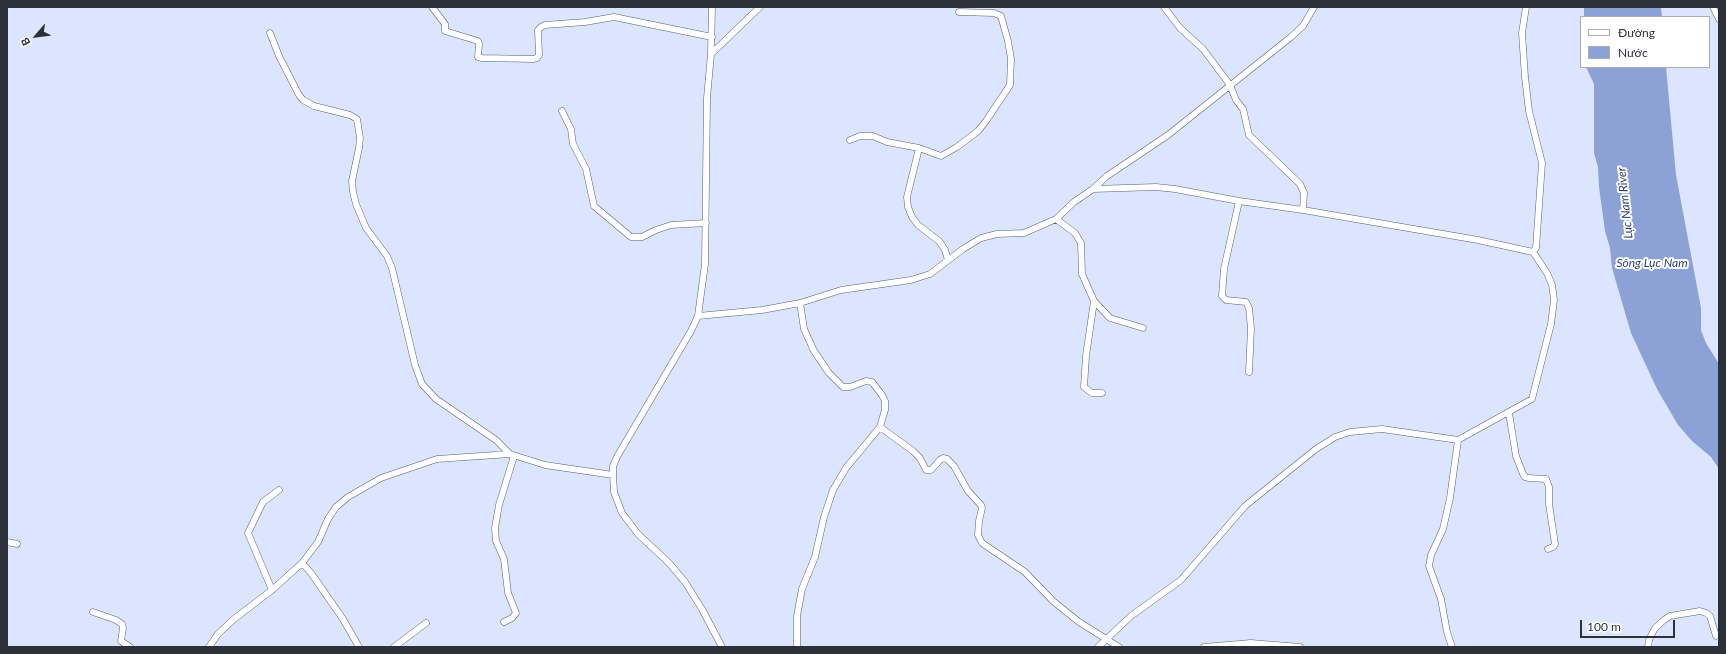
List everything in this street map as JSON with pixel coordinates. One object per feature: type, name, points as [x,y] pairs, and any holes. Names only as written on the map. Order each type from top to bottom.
[{"type":"street","points":[[432,7],[445,24],[445,31],[478,41],[478,57],[482,58],[537,58],[538,30],[541,27],[545,25],[585,22],[614,17],[712,38]]},
{"type":"street","points":[[712,7],[712,54],[707,98],[705,264],[698,316],[691,331],[618,455],[613,466],[612,476],[614,492],[622,513],[638,534],[669,563],[685,582],[702,609],[722,647]]},
{"type":"street","points":[[712,54],[760,7]]},
{"type":"street","points":[[1164,7],[1180,28],[1203,49],[1230,85],[1236,100],[1243,109],[1249,135],[1284,168],[1302,189],[1303,210]]},
{"type":"street","points":[[698,316],[736,313],[800,303],[841,290],[911,280],[930,274],[981,238],[997,234],[1024,232],[1056,218],[1107,176],[1168,135],[1298,31],[1314,7]]},
{"type":"street","points":[[1526,7],[1522,33],[1525,77],[1529,112],[1542,163],[1536,248],[1533,252]]},
{"type":"street","points":[[1713,7],[1719,20]]},
{"type":"street","points":[[850,140],[860,136],[873,136],[887,142],[919,148],[941,156],[957,147],[978,131],[1010,85],[1012,71],[1011,59],[1008,41],[1000,16],[994,13],[959,12]]},
{"type":"street","points":[[270,34],[282,63],[303,100],[314,106],[350,115],[357,119],[359,148],[352,181],[353,192],[356,204],[366,228],[387,256],[392,268],[415,365],[422,384],[436,399],[496,440],[512,455]]},
{"type":"street","points":[[562,111],[571,129],[573,144],[586,169],[594,206],[631,237],[639,237],[671,225],[706,223]]},
{"type":"street","points":[[919,148],[907,197],[908,207],[912,217],[918,225],[938,241],[945,250],[948,260]]},
{"type":"street","points":[[1093,189],[1117,187],[1164,187],[1239,201],[1303,210],[1478,240],[1533,252],[1547,273],[1552,285],[1554,300],[1551,324],[1532,399],[1458,440],[1382,429],[1350,432],[1335,437],[1316,450],[1245,506],[1181,580],[1131,616],[1098,647]]},
{"type":"street","points":[[1239,201],[1224,269],[1222,296],[1226,300],[1246,302],[1249,308],[1251,328],[1249,372]]},
{"type":"street","points":[[1056,218],[1079,237],[1081,243],[1082,274],[1094,301],[1110,318],[1143,328]]},
{"type":"street","points":[[1094,301],[1086,356],[1084,387],[1092,393],[1102,393]]},
{"type":"street","points":[[797,647],[796,616],[802,589],[815,557],[824,517],[833,490],[846,468],[880,427],[885,410],[885,401],[872,382],[866,381],[850,388],[843,387],[829,373],[814,351],[804,330],[800,303]]},
{"type":"street","points":[[1509,413],[1516,456],[1523,474],[1525,477],[1546,480],[1549,487],[1549,504],[1555,544],[1553,547],[1548,549]]},
{"type":"street","points":[[880,427],[913,451],[920,458],[926,470],[931,470],[943,458],[947,459],[954,466],[968,491],[981,505],[979,539],[1025,572],[1054,601],[1079,622],[1119,647]]},
{"type":"street","points":[[1452,647],[1447,632],[1441,599],[1429,566],[1431,555],[1444,523],[1450,498],[1458,440]]},
{"type":"street","points":[[504,622],[512,618],[516,613],[508,593],[504,560],[496,541],[496,528],[499,505],[512,455]]},
{"type":"street","points":[[209,647],[218,634],[234,619],[272,590],[302,563],[318,542],[336,507],[354,493],[380,478],[437,459],[512,455],[545,465],[612,476]]},
{"type":"street","points":[[272,590],[248,533],[262,502],[279,490]]},
{"type":"street","points":[[7,542],[17,544]]},
{"type":"street","points":[[302,563],[311,573],[343,619],[359,647]]},
{"type":"street","points":[[1648,647],[1649,640],[1655,628],[1664,620],[1670,616],[1700,611],[1710,616],[1716,636]]},
{"type":"street","points":[[93,612],[116,620],[122,624],[123,628],[121,641],[130,647]]},
{"type":"street","points":[[394,647],[426,623]]},
{"type":"street","points":[[1204,647],[1251,643],[1300,647]]},
{"type":"water","points":[[1584,7],[1661,7],[1662,16],[1584,16]]},
{"type":"water","name":"Sông Lục Nam","points":[[1586,68],[1666,68],[1676,175],[1701,308],[1701,330],[1706,343],[1719,364],[1719,469],[1711,457],[1692,441],[1678,425],[1657,389],[1631,333],[1612,268],[1610,248],[1605,231],[1598,167],[1594,153],[1594,84]]},
{"type":"water label","name":"Lục Nam River","points":[[1625,203]]}]
